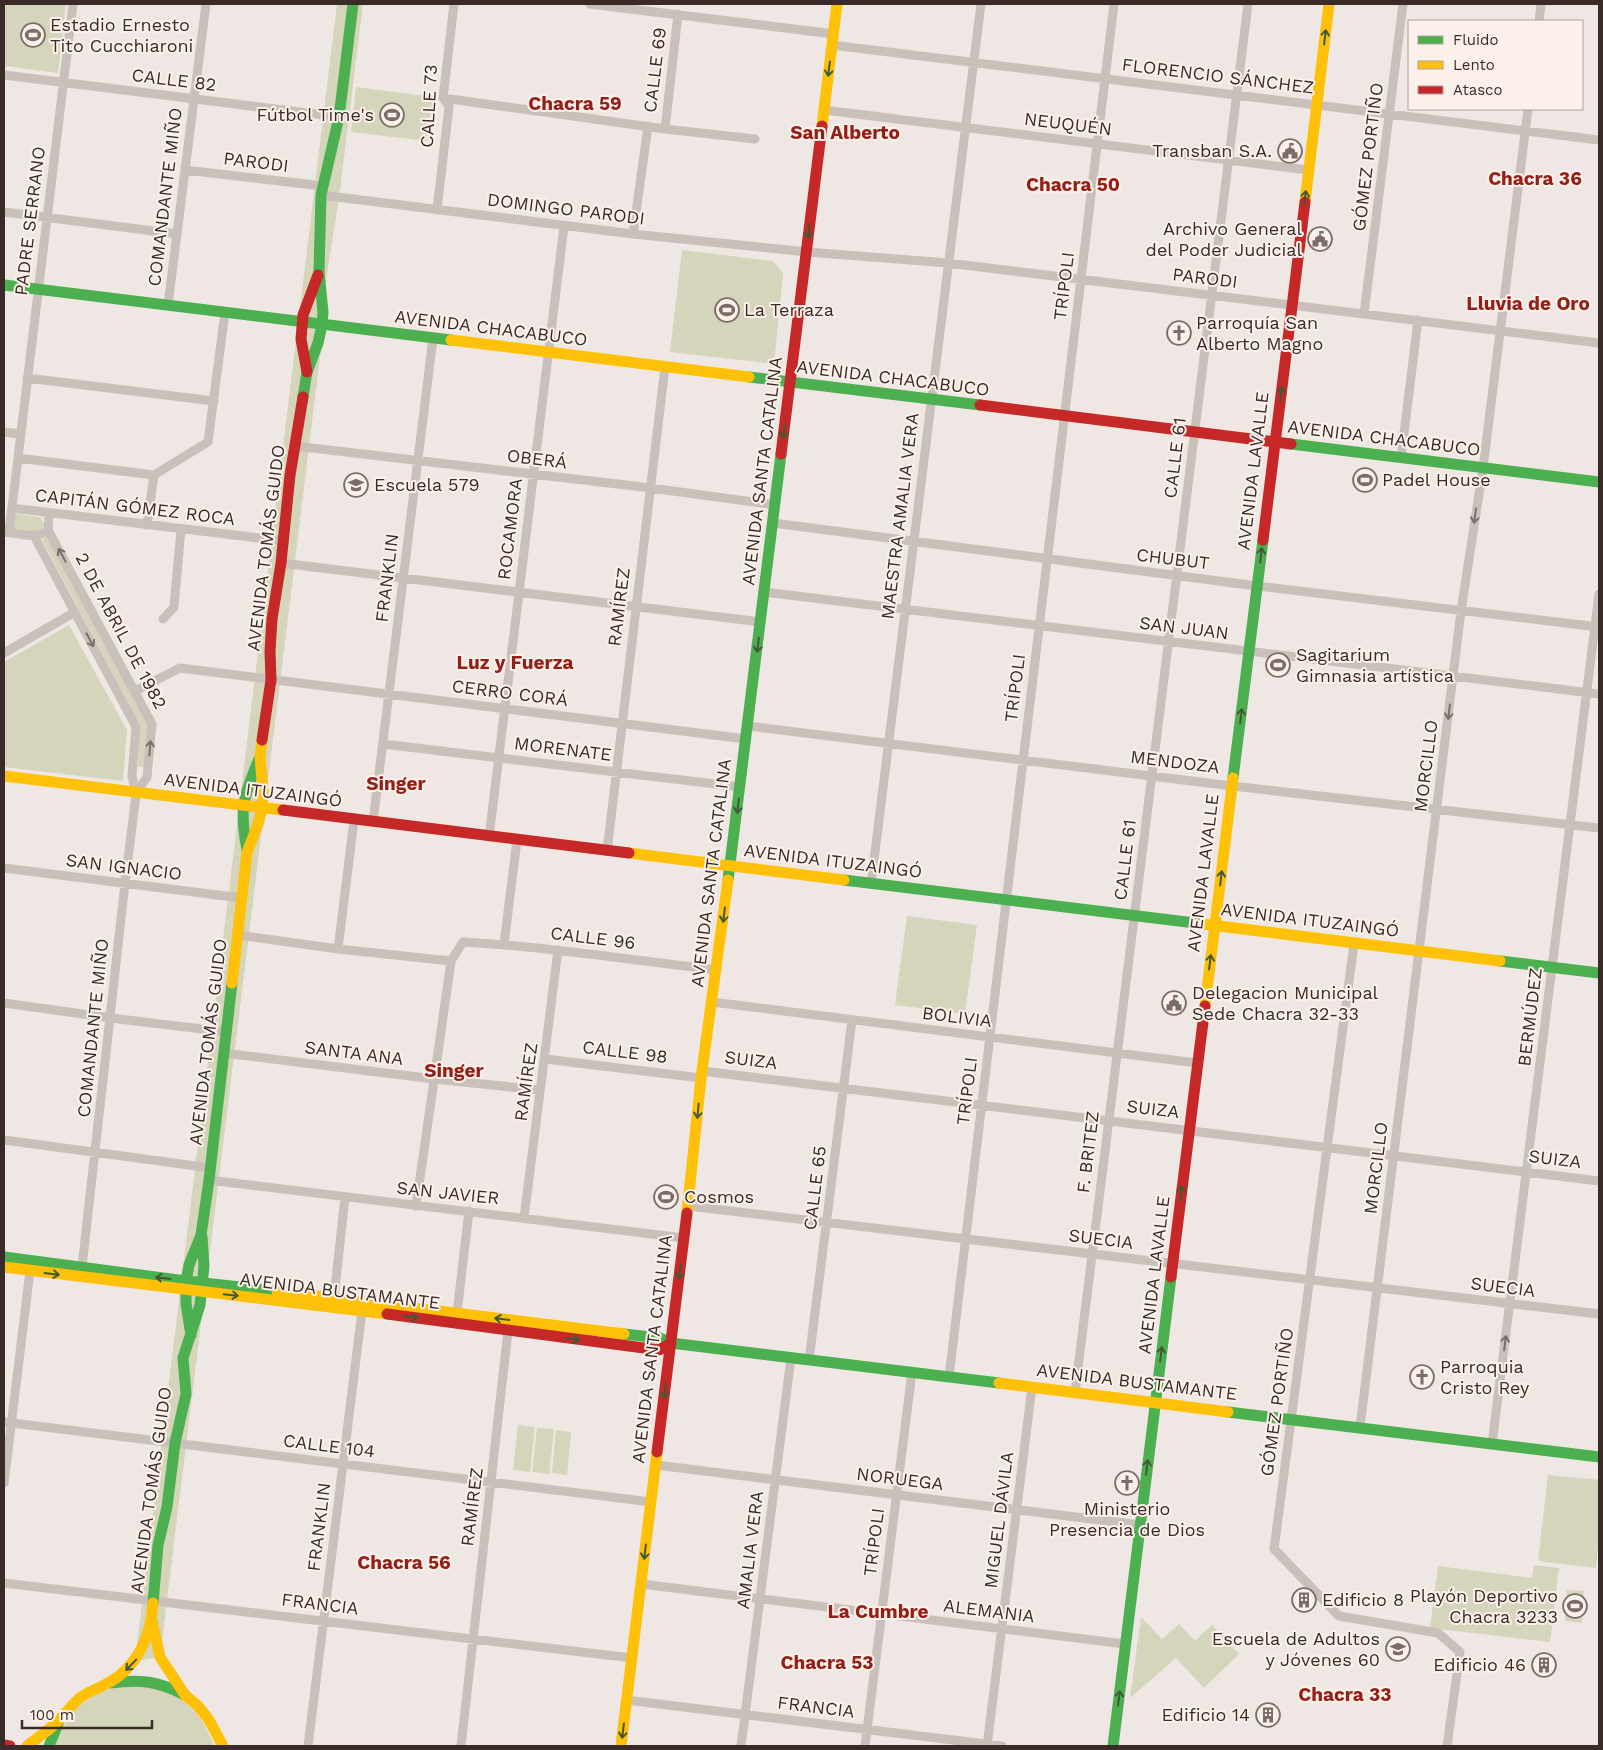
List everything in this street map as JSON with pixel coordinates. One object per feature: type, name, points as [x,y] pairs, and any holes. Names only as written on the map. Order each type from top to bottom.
[{"type":"main road","name":"AVENIDA SANTA CATALINA","points":[[621,1746],[688,1206],[702,1074],[717,970],[838,4]]},
{"type":"main road","name":"AVENIDA LAVALLE","points":[[1113,1746],[1329,4]]},
{"type":"main road","name":"AVENIDA TOMÁS GUIDO","points":[[191,1335],[186,1304],[186,1286],[189,1266],[201,1235],[210,1174],[238,935],[240,898],[247,853],[262,808],[263,792],[260,757],[271,680],[272,619],[284,541],[290,475],[307,372],[318,343],[322,325],[323,312],[319,272],[322,191],[339,117],[352,6]]},
{"type":"main road","name":"AVENIDA TOMÁS GUIDO","points":[[307,372],[301,339],[302,322],[305,308],[319,272]]},
{"type":"main road","name":"AVENIDA CHACABUCO","points":[[4,284],[322,325],[1599,482]]},
{"type":"main road","name":"AVENIDA TOMÁS GUIDO","points":[[247,853],[242,818],[243,806],[246,788],[260,757]]},
{"type":"main road","name":"AVENIDA ITUZAINGÓ","points":[[4,776],[1599,973]]},
{"type":"main road","name":"AVENIDA TOMÁS GUIDO","points":[[184,1695],[160,1657],[152,1621],[158,1545],[167,1507],[175,1443],[186,1394],[183,1358],[200,1305],[203,1287],[204,1266],[201,1235]]},
{"type":"main road","name":"AVENIDA BUSTAMANTE","points":[[4,1257],[82,1267],[186,1286]]},
{"type":"main road","name":"AVENIDA BUSTAMANTE","points":[[4,1267],[186,1286],[334,1297],[457,1313],[615,1339],[659,1350],[671,1343],[1599,1457]]},
{"type":"main road","name":"AVENIDA BUSTAMANTE","points":[[203,1287],[508,1331],[615,1339]]},
{"type":"main road","name":"AVENIDA TOMÁS GUIDO","points":[[109,1683],[135,1661],[145,1642],[152,1621]]},
{"type":"main road","name":"AVENIDA TOMÁS GUIDO","points":[[27,1746],[55,1724],[80,1698],[94,1689],[109,1683],[142,1679],[155,1681],[170,1687],[198,1706],[209,1720],[220,1743]]},
{"type":"main road","name":"AVENIDA TOMÁS GUIDO","points":[[49,1746],[58,1722],[68,1709]]},
{"type":"main road","points":[[4,1745],[10,1746]]},
{"type":"street","name":"PADRE SERRANO","points":[[6,532],[12,508],[73,4]]},
{"type":"street","name":"COMANDANTE MIÑO","points":[[168,305],[206,4]]},
{"type":"street","name":"CALLE 73","points":[[437,210],[449,106],[443,98],[454,4]]},
{"type":"street","name":"FLORENCIO SÁNCHEZ","points":[[590,4],[678,14],[973,62],[1599,140]]},
{"type":"street","name":"MAESTRA AMALIA VERA","points":[[871,884],[981,4]]},
{"type":"street","name":"TRÍPOLI","points":[[949,1377],[1114,4]]},
{"type":"street","name":"CALLE 61","points":[[1134,916],[1248,4]]},
{"type":"street","name":"GÓMEZ PORTIÑO","points":[[1364,314],[1403,4]]},
{"type":"street","points":[[1539,20],[1541,4]]},
{"type":"street","name":"CALLE 69","points":[[665,129],[678,14]]},
{"type":"street","name":"CALLE 82","points":[[4,75],[339,117]]},
{"type":"street","points":[[443,98],[665,129],[755,138]]},
{"type":"street","name":"NEUQUÉN","points":[[824,110],[1308,170]]},
{"type":"street","name":"MORCILLO","points":[[1360,1427],[1461,611],[1483,468],[1528,110]]},
{"type":"street","name":"CALLE 69","points":[[633,234],[648,126]]},
{"type":"street","name":"PARODI","points":[[185,170],[322,191]]},
{"type":"street","name":"DOMINGO PARODI","points":[[322,191],[437,210],[564,226],[807,252]]},
{"type":"street","points":[[4,212],[177,234]]},
{"type":"street","name":"ROCAMORA","points":[[489,837],[564,226]]},
{"type":"street","name":"PARODI","points":[[807,252],[948,263],[1599,343]]},
{"type":"street","points":[[18,458],[154,475],[208,442],[225,312]]},
{"type":"street","points":[[1401,458],[1418,320]]},
{"type":"street","name":"FRANKLIN","points":[[373,822],[433,338]]},
{"type":"street","name":"RAMÍREZ","points":[[607,851],[665,367]]},
{"type":"street","points":[[27,378],[214,401]]},
{"type":"street","points":[[4,432],[20,434]]},
{"type":"street","name":"OBERÁ","points":[[295,446],[651,488],[775,505]]},
{"type":"street","points":[[147,525],[154,475]]},
{"type":"street","name":"CAPITÁN GÓMEZ ROCA","points":[[12,508],[284,541]]},
{"type":"street","points":[[6,532],[42,533],[49,513]]},
{"type":"street","name":"CHUBUT","points":[[773,523],[1176,576],[1597,626]]},
{"type":"street","points":[[163,619],[174,607],[181,529]]},
{"type":"street","name":"2 DE ABRIL DE 1982","points":[[42,533],[75,612],[136,727],[132,776],[136,793]]},
{"type":"street","name":"2 DE ABRIL DE 1982","points":[[42,533],[136,691],[152,724],[147,777],[136,793]]},
{"type":"street","points":[[281,562],[760,622]]},
{"type":"street","name":"SAN JUAN","points":[[764,592],[1599,694]]},
{"type":"street","name":"BERMÚDEZ","points":[[1492,1444],[1597,626],[1599,594]]},
{"type":"street","points":[[4,653],[75,612]]},
{"type":"street","name":"CERRO CORÁ","points":[[136,691],[180,668],[746,738]]},
{"type":"street","name":"MENDOZA","points":[[748,726],[1232,786],[1599,828]]},
{"type":"street","name":"MORENATE","points":[[383,744],[740,787]]},
{"type":"street","name":"COMANDANTE MIÑO","points":[[82,1267],[136,793]]},
{"type":"street","points":[[338,949],[354,820]]},
{"type":"street","points":[[504,944],[517,840]]},
{"type":"street","name":"SAN IGNACIO","points":[[4,868],[240,898]]},
{"type":"street","name":"F. BRITEZ","points":[[1075,1392],[1134,916]]},
{"type":"street","points":[[238,935],[338,949],[451,961],[416,1206]]},
{"type":"street","name":"CALLE 96","points":[[451,961],[464,942],[504,944],[717,970]]},
{"type":"street","name":"GÓMEZ PORTIÑO","points":[[1354,944],[1274,1549],[1339,1616],[1438,1633],[1460,1652],[1447,1746]]},
{"type":"street","name":"RAMÍREZ","points":[[524,1218],[558,950]]},
{"type":"street","name":"BOLIVIA","points":[[712,1002],[1198,1063]]},
{"type":"street","points":[[4,1003],[227,1032]]},
{"type":"street","name":"CALLE 65","points":[[809,1360],[852,1020]]},
{"type":"street","name":"SANTA ANA","points":[[224,1053],[540,1090]]},
{"type":"street","name":"CALLE 98","points":[[545,1059],[702,1074]]},
{"type":"street","name":"SUIZA","points":[[702,1074],[844,1088],[1328,1146],[1599,1181]]},
{"type":"street","name":"SAN JAVIER","points":[[4,1140],[95,1153],[345,1197],[684,1238]]},
{"type":"street","points":[[334,1297],[345,1197]]},
{"type":"street","name":"SUECIA","points":[[688,1206],[1599,1314]]},
{"type":"street","points":[[457,1313],[469,1211]]},
{"type":"street","points":[[4,1483],[7,1423],[30,1271]]},
{"type":"street","name":"FRANKLIN","points":[[308,1746],[362,1311]]},
{"type":"street","name":"RAMÍREZ","points":[[461,1746],[508,1331]]},
{"type":"street","name":"AMALIA VERA","points":[[741,1746],[791,1358]]},
{"type":"street","name":"TRÍPOLI","points":[[865,1746],[912,1372]]},
{"type":"street","name":"MIGUEL DÁVILA","points":[[987,1745],[1032,1387]]},
{"type":"street","name":"CALLE 104","points":[[7,1423],[651,1502]]},
{"type":"street","name":"NORUEGA","points":[[656,1466],[1140,1525]]},
{"type":"street","name":"FRANCIA","points":[[4,1583],[632,1658]]},
{"type":"street","name":"ALEMANIA","points":[[641,1584],[1125,1644]]},
{"type":"street","name":"FRANCIA","points":[[626,1700],[1002,1746]]},
{"type":"green space","name":"Estadio Ernesto Tito Cucchiaroni","points":[[4,4],[66,4],[58,73],[4,66]]},
{"type":"green space","points":[[337,4],[363,4],[339,198],[325,286],[324,325],[160,1657],[135,1661]]},
{"type":"green space","name":"Fútbol Time's","points":[[356,87],[433,97],[427,141],[351,132]]},
{"type":"green space","name":"La Terraza","points":[[682,250],[773,261],[783,273],[774,364],[670,352]]},
{"type":"green space","points":[[16,514],[40,517],[45,525],[39,532],[12,529],[10,521]]},
{"type":"green space","points":[[48,536],[149,723],[145,767],[138,767],[140,725],[42,540]]},
{"type":"green space","points":[[69,625],[127,730],[123,781],[4,767],[4,662]]},
{"type":"green space","points":[[907,916],[977,925],[965,1014],[895,1005]]},
{"type":"green space","points":[[518,1425],[535,1427],[530,1472],[513,1470]]},
{"type":"green space","points":[[537,1428],[554,1429],[549,1474],[532,1472]]},
{"type":"green space","points":[[556,1430],[571,1432],[567,1475],[552,1473]]},
{"type":"green space","points":[[1548,1475],[1599,1480],[1599,1536],[1596,1568],[1538,1561]]},
{"type":"green space","points":[[1534,1565],[1559,1568],[1550,1642],[1430,1628],[1438,1566],[1532,1578]]},
{"type":"green space","name":"Playón Deportivo Chacra 3233","points":[[1567,1590],[1584,1591],[1582,1623],[1565,1621]]},
{"type":"green space","points":[[1141,1617],[1162,1639],[1179,1624],[1195,1641],[1212,1625],[1239,1654],[1204,1688],[1176,1658],[1130,1698]]},
{"type":"green space","points":[[122,1685],[149,1686],[172,1694],[190,1707],[197,1715],[204,1724],[214,1746],[55,1746],[60,1733],[72,1713],[98,1694]]},
{"type":"traffic: fast","points":[[303,397],[307,372],[318,343],[322,325],[323,312],[319,272],[321,195],[339,117],[353,4]]},
{"type":"traffic: fast","points":[[4,285],[451,340]]},
{"type":"traffic: fast","points":[[749,377],[980,405]]},
{"type":"traffic: fast","points":[[1291,444],[1599,482]]},
{"type":"traffic: fast","points":[[728,880],[781,454]]},
{"type":"traffic: fast","points":[[1233,778],[1263,540]]},
{"type":"traffic: fast","points":[[247,850],[243,824],[244,803],[249,783],[259,759]]},
{"type":"traffic: fast","points":[[844,880],[1203,924]]},
{"type":"traffic: fast","points":[[1500,961],[1599,973]]},
{"type":"traffic: fast","points":[[191,1335],[186,1304],[186,1281],[189,1265],[201,1235],[232,983]]},
{"type":"traffic: fast","points":[[153,1603],[158,1545],[167,1507],[175,1443],[186,1394],[183,1358],[200,1305],[204,1266],[202,1237]]},
{"type":"traffic: fast","points":[[4,1257],[277,1291]]},
{"type":"traffic: fast","points":[[1113,1746],[1171,1277]]},
{"type":"traffic: fast","points":[[624,1334],[660,1338],[671,1343],[999,1383]]},
{"type":"traffic: fast","points":[[1228,1412],[1599,1457]]},
{"type":"traffic: fast","points":[[110,1683],[149,1682],[185,1695]]},
{"type":"traffic: fast","points":[[49,1746],[58,1724]]},
{"type":"traffic: slow","points":[[822,126],[837,4]]},
{"type":"traffic: slow","points":[[1305,202],[1329,4]]},
{"type":"traffic: slow","points":[[451,340],[749,377]]},
{"type":"traffic: slow","points":[[232,983],[247,853],[262,808],[263,792],[260,757],[262,740]]},
{"type":"traffic: slow","points":[[4,776],[283,810]]},
{"type":"traffic: slow","points":[[1205,1006],[1233,778]]},
{"type":"traffic: slow","points":[[629,853],[844,880]]},
{"type":"traffic: slow","points":[[687,1213],[701,1078],[728,880]]},
{"type":"traffic: slow","points":[[1203,924],[1500,961]]},
{"type":"traffic: slow","points":[[4,1267],[387,1314]]},
{"type":"traffic: slow","points":[[277,1291],[624,1334]]},
{"type":"traffic: slow","points":[[999,1383],[1228,1412]]},
{"type":"traffic: slow","points":[[621,1746],[657,1452]]},
{"type":"traffic: slow","points":[[27,1746],[54,1725],[81,1697],[118,1676],[135,1659],[146,1638],[153,1603]]},
{"type":"traffic: slow","points":[[152,1621],[160,1657],[185,1695],[198,1706],[209,1720],[223,1746]]},
{"type":"traffic: jam","points":[[781,454],[822,126]]},
{"type":"traffic: jam","points":[[1263,540],[1305,202]]},
{"type":"traffic: jam","points":[[307,372],[301,339],[303,315],[318,275]]},
{"type":"traffic: jam","points":[[262,740],[271,680],[272,619],[281,563],[290,475],[303,397]]},
{"type":"traffic: jam","points":[[980,405],[1291,444]]},
{"type":"traffic: jam","points":[[283,810],[629,853]]},
{"type":"traffic: jam","points":[[1171,1277],[1205,1006]]},
{"type":"traffic: jam","points":[[657,1452],[687,1213]]},
{"type":"traffic: jam","points":[[387,1314],[659,1350],[671,1343]]},
{"type":"traffic: jam","points":[[4,1745],[10,1746]]},
{"type":"place","name":"Estadio Ernesto Tito Cucchiaroni","points":[[33,35]]},
{"type":"place","name":"Fútbol Time's","points":[[392,115]]},
{"type":"place","name":"Transban S.A.","points":[[1290,151]]},
{"type":"place","name":"Archivo General del Poder Judicial","points":[[1320,239]]},
{"type":"place","name":"La Terraza","points":[[727,310]]},
{"type":"place","name":"Parroquía San Alberto Magno","points":[[1179,333]]},
{"type":"place","name":"Padel House","points":[[1365,480]]},
{"type":"place","name":"Escuela 579","points":[[356,485]]},
{"type":"place","name":"Sagitarium Gimnasia artística","points":[[1278,665]]},
{"type":"place","name":"Delegacion Municipal Sede Chacra 32-33","points":[[1174,1003]]},
{"type":"place","name":"Cosmos","points":[[666,1197]]},
{"type":"place","name":"Parroquia Cristo Rey","points":[[1422,1377]]},
{"type":"place","name":"Ministerio Presencia de Dios","points":[[1127,1483]]},
{"type":"place","name":"Edificio 8","points":[[1304,1600]]},
{"type":"place","name":"Playón Deportivo Chacra 3233","points":[[1575,1606]]},
{"type":"place","name":"Escuela de Adultos y Jóvenes 60","points":[[1398,1649]]},
{"type":"place","name":"Edificio 46","points":[[1544,1665]]},
{"type":"place","name":"Edificio 14","points":[[1268,1715]]},
{"type":"district","name":"Chacra 59","points":[[575,103]]},
{"type":"district","name":"San Alberto","points":[[845,132]]},
{"type":"district","name":"Chacra 36","points":[[1535,178]]},
{"type":"district","name":"Chacra 50","points":[[1073,184]]},
{"type":"district","name":"Lluvia de Oro","points":[[1528,303]]},
{"type":"district","name":"Luz y Fuerza","points":[[515,662]]},
{"type":"district","name":"Singer","points":[[396,783]]},
{"type":"district","name":"Singer","points":[[454,1070]]},
{"type":"district","name":"Chacra 56","points":[[404,1562]]},
{"type":"district","name":"La Cumbre","points":[[878,1611]]},
{"type":"district","name":"Chacra 53","points":[[827,1662]]},
{"type":"district","name":"Chacra 33","points":[[1345,1694]]}]
